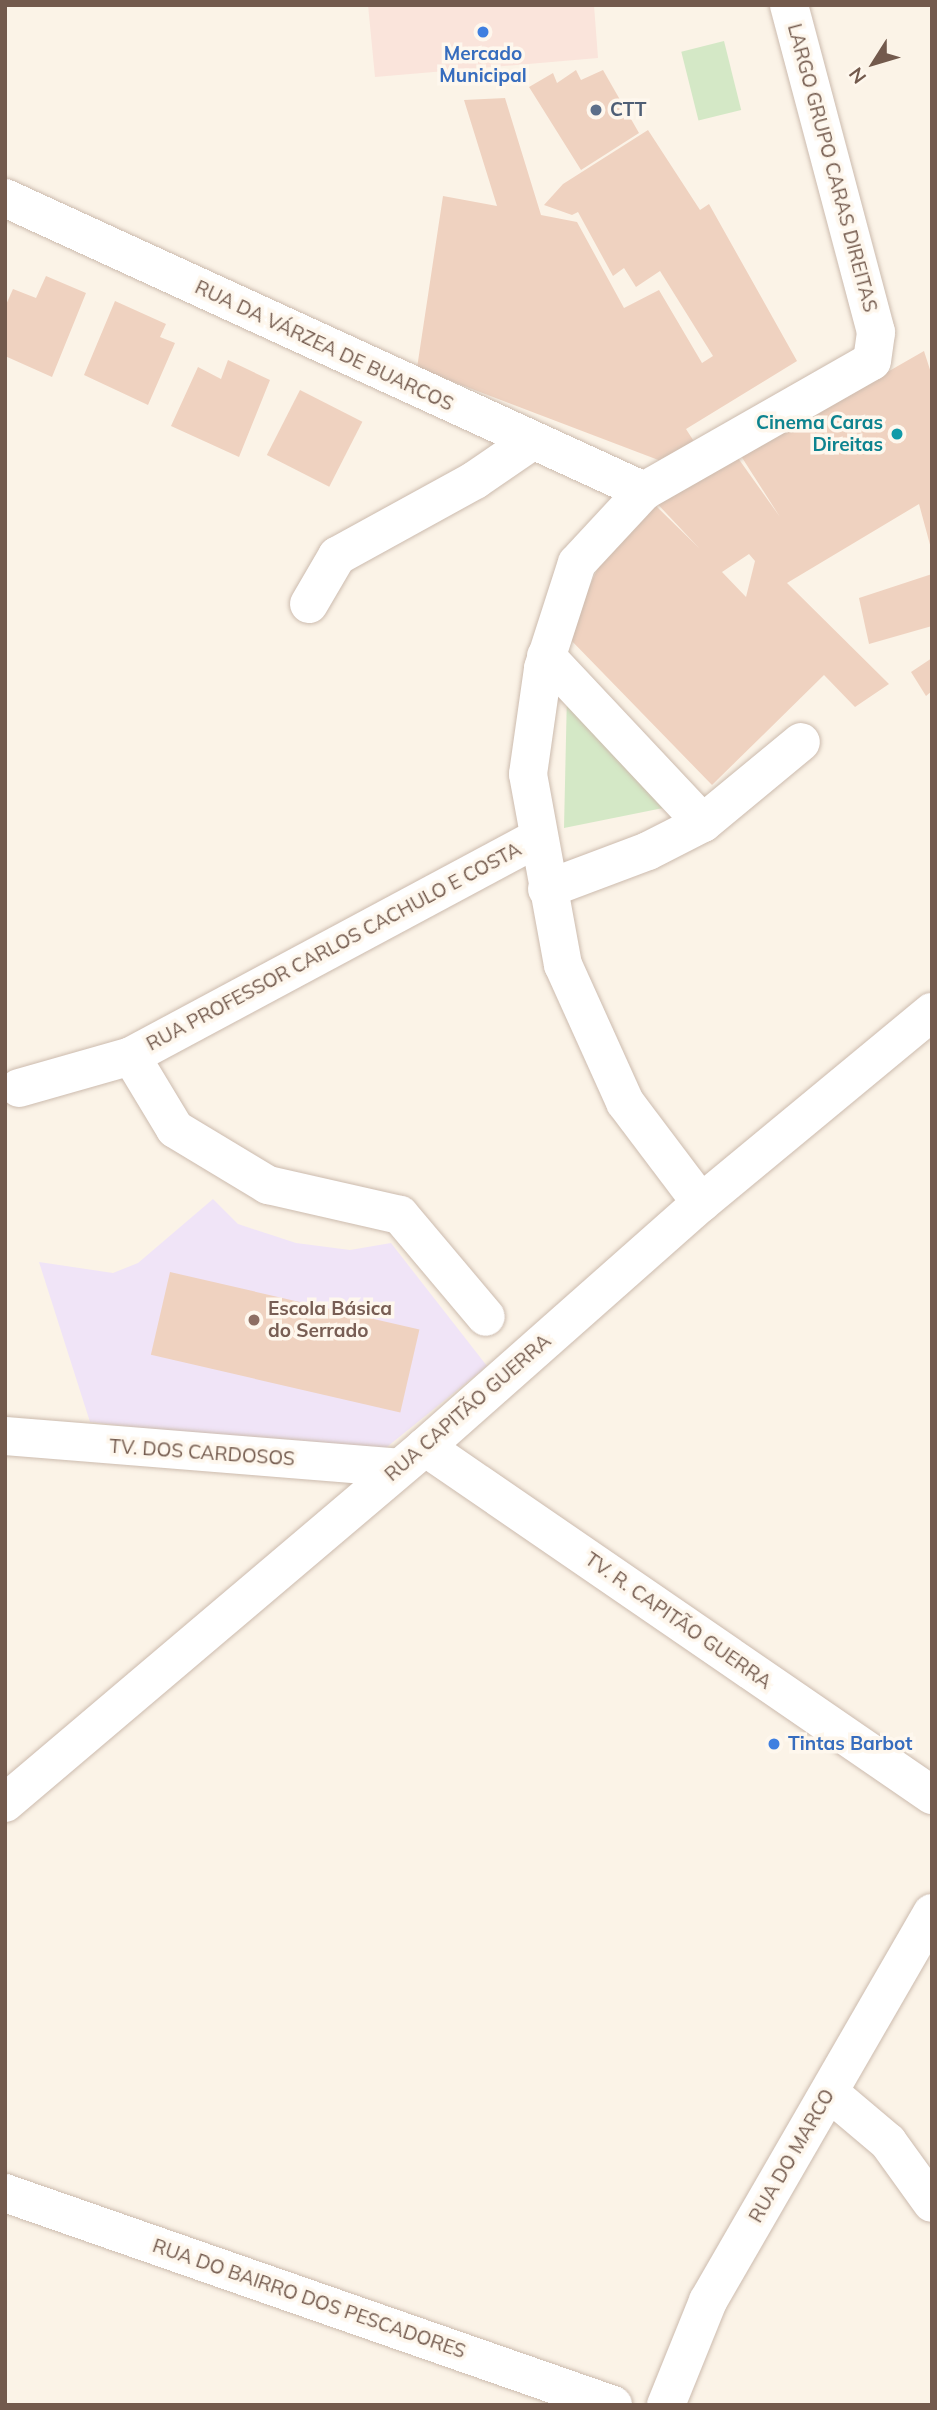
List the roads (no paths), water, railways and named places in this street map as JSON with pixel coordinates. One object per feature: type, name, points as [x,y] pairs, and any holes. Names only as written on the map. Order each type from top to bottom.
[{"type":"street","name":"LARGO GRUPO CARAS DIREITAS","points":[[644,491],[872,361],[876,332],[789,5]]},
{"type":"street","name":"RUA DA VÁRZEA DE BUARCOS","points":[[5,198],[644,491]]},
{"type":"street","points":[[309,604],[337,556],[475,480],[532,441]]},
{"type":"street","points":[[644,491],[577,563],[545,656],[528,774],[537,838],[563,965],[625,1102],[701,1203]]},
{"type":"street","points":[[545,656],[703,824]]},
{"type":"street","points":[[547,889],[648,851],[703,824],[801,742]]},
{"type":"street","name":"RUA PROFESSOR CARLOS CACHULO E COSTA","points":[[19,1088],[131,1056],[537,838]]},
{"type":"street","name":"RUA CAPITÃO GUERRA","points":[[5,1803],[412,1457],[701,1203],[932,1012]]},
{"type":"street","name":"RUA PROFESSOR CARLOS CACHULO E COSTA","points":[[131,1056],[175,1129],[268,1185],[400,1215],[486,1317]]},
{"type":"street","name":"TV. DOS CARDOSOS","points":[[5,1436],[412,1457]]},
{"type":"street","name":"TV. R. CAPITÃO GUERRA","points":[[412,1457],[932,1795]]},
{"type":"street","name":"RUA DO MARCO","points":[[666,2405],[708,2301],[932,1913]]},
{"type":"street","points":[[830,2093],[888,2142],[932,2203]]},
{"type":"street","name":"RUA DO BAIRRO DOS PESCADORES","points":[[5,2193],[613,2405]]},
{"type":"place","name":"Mercado Municipal","points":[[483,32]]},
{"type":"place","name":"CTT","points":[[596,110]]},
{"type":"place","name":"Cinema Caras Direitas","points":[[897,434]]},
{"type":"place","name":"Escola Básica do Serrado","points":[[254,1320]]},
{"type":"place","name":"Tintas Barbot","points":[[774,1744]]}]
